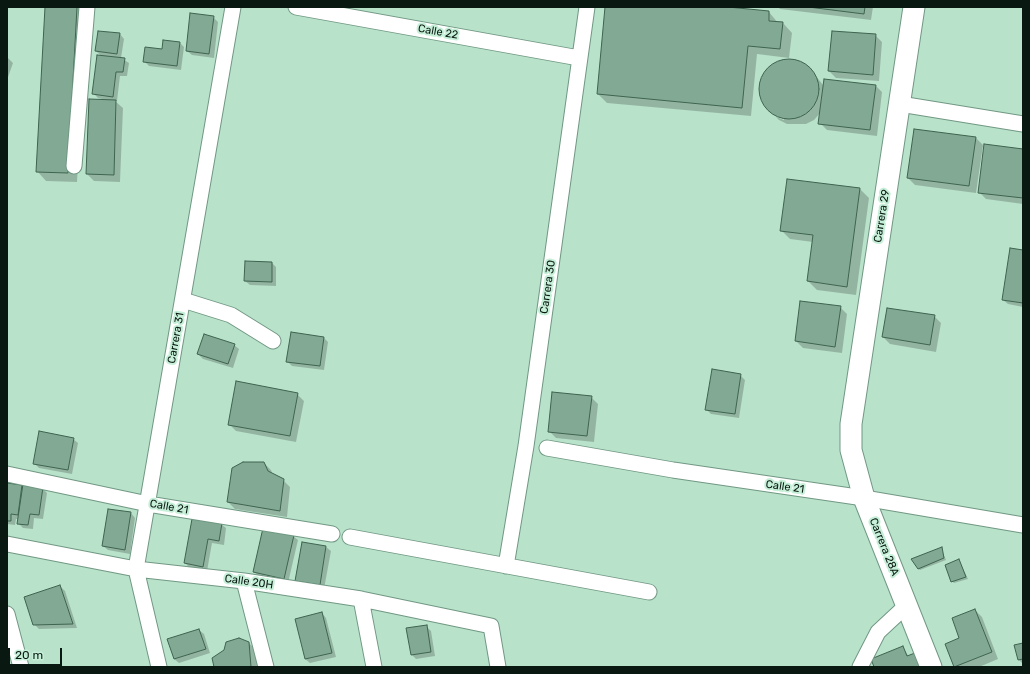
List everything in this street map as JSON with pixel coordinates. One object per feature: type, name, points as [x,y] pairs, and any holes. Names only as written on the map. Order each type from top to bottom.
[{"type":"street","points":[[74,166],[87,7]]},
{"type":"street","name":"Carrera 31","points":[[159,667],[136,569],[233,7]]},
{"type":"street","name":"Calle 22","points":[[296,7],[579,58]]},
{"type":"street","name":"Carrera 30","points":[[506,566],[526,446],[587,7]]},
{"type":"street","name":"Carrera 29","points":[[851,424],[914,7]]},
{"type":"street","points":[[900,104],[1023,124]]},
{"type":"street","points":[[183,300],[231,315],[273,341]]},
{"type":"street","name":"Carrera 28A","points":[[851,424],[851,450],[864,498],[931,667]]},
{"type":"street","name":"Calle 21","points":[[547,448],[673,470],[864,498],[1023,525]]},
{"type":"street","name":"Calle 21","points":[[7,474],[148,504],[332,534]]},
{"type":"street","points":[[350,537],[649,592]]},
{"type":"street","name":"Calle 20H","points":[[7,544],[136,569],[244,580],[361,599],[491,626],[498,667]]},
{"type":"street","points":[[244,580],[266,667]]},
{"type":"street","points":[[361,599],[374,667]]},
{"type":"street","points":[[860,667],[878,632],[907,606]]},
{"type":"street","points":[[7,614],[21,667]]},
{"type":"building","points":[[45,7],[77,7],[68,173],[36,172]]},
{"type":"building","points":[[605,7],[728,7],[769,11],[769,21],[783,22],[780,49],[748,46],[742,108],[597,94]]},
{"type":"building","points":[[808,7],[865,7],[864,14]]},
{"type":"building","points":[[190,13],[214,16],[209,54],[186,51]]},
{"type":"building","points":[[98,31],[120,33],[117,54],[95,51]]},
{"type":"building","points":[[832,31],[876,34],[873,75],[828,71]]},
{"type":"building","points":[[163,40],[180,42],[177,66],[143,62],[145,47],[162,49]]},
{"type":"building","points":[[97,55],[125,58],[123,72],[116,72],[113,97],[92,94]]},
{"type":"building","points":[[789,59],[806,64],[814,72],[819,89],[814,106],[806,114],[789,119],[772,114],[764,106],[759,89],[764,72],[772,64]]},
{"type":"building","points":[[824,79],[876,85],[870,130],[818,124]]},
{"type":"building","points":[[89,99],[116,100],[114,175],[86,174]]},
{"type":"building","points":[[914,129],[976,137],[969,186],[907,178]]},
{"type":"building","points":[[984,144],[1023,149],[1023,198],[978,193]]},
{"type":"building","points":[[787,179],[860,188],[847,287],[807,281],[813,235],[780,231]]},
{"type":"building","points":[[1010,248],[1023,250],[1023,303],[1002,300]]},
{"type":"building","points":[[245,261],[272,262],[272,282],[244,281]]},
{"type":"building","points":[[800,301],[841,306],[835,347],[795,341]]},
{"type":"building","points":[[887,308],[935,315],[930,345],[882,337]]},
{"type":"building","points":[[291,332],[324,337],[320,366],[286,362]]},
{"type":"building","points":[[204,334],[235,344],[228,364],[197,354]]},
{"type":"building","points":[[712,369],[741,374],[735,414],[705,410]]},
{"type":"building","points":[[236,381],[298,393],[290,436],[228,425]]},
{"type":"building","points":[[552,392],[592,396],[587,436],[548,432]]},
{"type":"building","points":[[39,431],[74,438],[68,470],[33,464]]},
{"type":"building","points":[[243,462],[264,462],[268,471],[284,479],[280,511],[227,502],[232,468]]},
{"type":"building","points":[[7,483],[22,485],[18,515],[11,514],[11,521],[7,521]]},
{"type":"building","points":[[23,484],[43,487],[39,515],[30,514],[28,525],[17,524]]},
{"type":"building","points":[[108,509],[131,512],[125,550],[102,546]]},
{"type":"building","points":[[192,519],[222,523],[219,541],[208,539],[203,567],[184,563]]},
{"type":"building","points":[[263,528],[294,535],[284,579],[253,572]]},
{"type":"building","points":[[302,542],[326,546],[320,585],[295,581]]},
{"type":"building","points":[[942,547],[944,558],[918,569],[911,559]]},
{"type":"building","points":[[959,559],[966,577],[951,582],[945,565]]},
{"type":"building","points":[[60,585],[73,624],[33,625],[24,597]]},
{"type":"building","points":[[975,609],[992,652],[954,667],[945,644],[959,638],[952,618]]},
{"type":"building","points":[[322,612],[332,653],[305,659],[295,619]]},
{"type":"building","points":[[427,625],[431,652],[411,655],[406,628]]},
{"type":"building","points":[[199,629],[206,649],[174,659],[167,639]]},
{"type":"building","points":[[239,638],[249,642],[251,667],[214,667],[212,658],[224,650],[226,642]]},
{"type":"building","points":[[1023,643],[1023,659],[1018,660],[1014,645]]},
{"type":"building","points":[[903,646],[907,656],[915,653],[921,667],[874,667],[871,659]]}]
